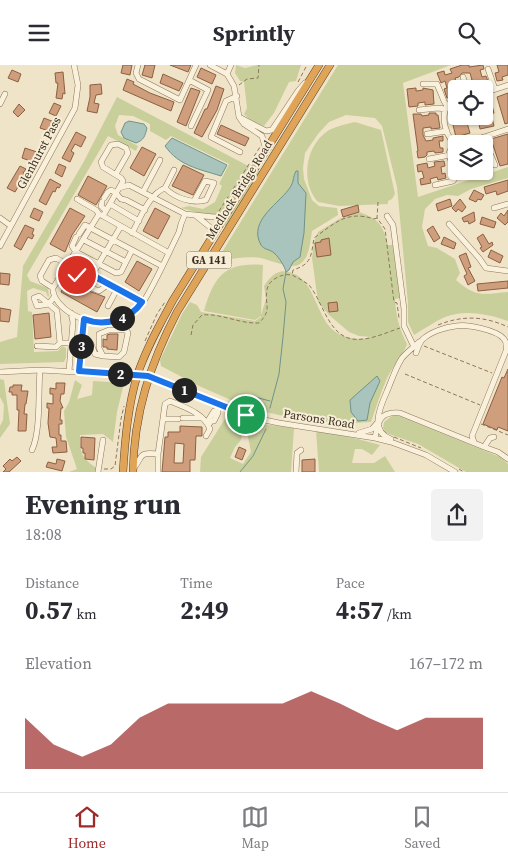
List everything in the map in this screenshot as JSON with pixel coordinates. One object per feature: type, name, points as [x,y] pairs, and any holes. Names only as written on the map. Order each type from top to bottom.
[{"type":"highway","name":"Medlock Bridge Road","points":[[123,472],[129,417],[137,375],[156,330],[320,65]]},
{"type":"highway","name":"Medlock Bridge Road","points":[[133,471],[138,422],[148,376],[162,342],[177,312],[330,65]]},
{"type":"street","name":"Glenhurst Pass","points":[[0,246],[75,109],[78,85],[74,65]]},
{"type":"street","points":[[138,65],[136,73],[139,79],[180,100],[196,65]]},
{"type":"street","points":[[210,65],[228,74],[237,96],[239,117],[244,124],[262,136],[266,150]]},
{"type":"street","points":[[228,74],[231,65]]},
{"type":"street","points":[[488,69],[495,89],[508,85]]},
{"type":"street","name":"Medlock Bridge Road","points":[[239,117],[266,132],[272,130],[298,91],[311,79]]},
{"type":"street","points":[[189,80],[208,90],[192,126]]},
{"type":"street","points":[[423,84],[437,84],[446,107],[447,131],[450,135]]},
{"type":"street","points":[[0,104],[5,95]]},
{"type":"street","points":[[237,96],[226,101],[211,137],[240,152]]},
{"type":"street","points":[[419,110],[446,107]]},
{"type":"street","points":[[489,135],[508,129]]},
{"type":"street","points":[[427,134],[447,131]]},
{"type":"street","points":[[116,174],[128,153],[126,148],[118,144],[111,145],[101,162],[102,167],[116,174],[123,181],[110,204],[91,227],[53,288],[54,297],[71,313],[90,321],[110,322],[128,316],[142,302],[179,233],[185,214]]},
{"type":"street","points":[[428,159],[448,155]]},
{"type":"street","points":[[493,160],[495,165]]},
{"type":"street","points":[[143,192],[160,161]]},
{"type":"street","points":[[132,233],[152,197],[165,188],[174,170]]},
{"type":"street","points":[[435,185],[453,180]]},
{"type":"street","points":[[165,188],[171,194],[186,200],[194,201],[206,200],[214,183],[205,181],[194,201]]},
{"type":"street","points":[[103,214],[101,206],[103,200],[111,190],[118,190],[129,185],[185,214],[225,216]]},
{"type":"street","points":[[118,190],[121,199],[145,210]]},
{"type":"street","points":[[77,199],[120,226],[169,253]]},
{"type":"street","points":[[110,204],[139,221]]},
{"type":"street","points":[[494,208],[508,204]]},
{"type":"street","points":[[195,215],[216,232]]},
{"type":"street","points":[[387,216],[393,225],[404,309],[404,326],[418,346]]},
{"type":"street","points":[[0,218],[11,226]]},
{"type":"street","points":[[449,224],[479,258],[486,269],[508,271]]},
{"type":"street","points":[[132,250],[121,272],[116,273],[76,252],[72,246],[86,225],[162,265]]},
{"type":"street","points":[[92,275],[120,226]]},
{"type":"street","points":[[84,240],[126,262]]},
{"type":"street","points":[[53,288],[42,281],[40,276],[50,260],[56,258],[77,267],[142,302]]},
{"type":"street","points":[[77,267],[79,281],[87,286],[100,291],[109,284]]},
{"type":"street","points":[[108,306],[117,289]]},
{"type":"street","points":[[54,297],[49,304],[57,311],[60,343]]},
{"type":"street","points":[[69,371],[73,323],[71,313]]},
{"type":"street","points":[[79,371],[84,319]]},
{"type":"street","points":[[38,346],[56,347],[60,343],[81,342],[91,344],[94,354],[119,357],[124,352],[128,333],[120,319]]},
{"type":"street","points":[[375,438],[378,413],[396,368],[403,357],[437,331],[459,325],[480,328],[495,334],[505,340],[507,345],[472,435],[474,442]]},
{"type":"street","points":[[103,356],[99,348],[99,335],[109,330],[126,330]]},
{"type":"street","points":[[32,450],[35,443],[40,369]]},
{"type":"street","name":"Parsons Road","points":[[0,372],[40,369],[148,376],[219,408],[279,423],[375,438],[420,453],[455,472]]},
{"type":"street","points":[[158,472],[158,454],[165,404],[170,401],[191,410],[209,423],[210,429],[206,436]]},
{"type":"street","points":[[392,412],[395,404]]},
{"type":"street","points":[[209,423],[214,421],[219,408]]},
{"type":"street","points":[[351,434],[372,429],[381,418],[392,412],[400,413],[474,442],[508,459]]},
{"type":"street","points":[[163,419],[202,418]]},
{"type":"street","points":[[378,422],[381,433],[385,437],[413,447],[420,453]]},
{"type":"street","points":[[464,438],[472,435]]},
{"type":"street","points":[[484,447],[490,438],[494,437]]},
{"type":"street","points":[[98,472],[103,439]]},
{"type":"street","points":[[296,472],[297,453],[301,450]]},
{"type":"street","points":[[133,471],[141,456],[147,453],[158,454]]},
{"type":"path","points":[[234,86],[243,83],[247,79],[258,78],[259,65]]},
{"type":"path","points":[[378,202],[376,218],[385,229],[394,302],[397,303],[399,319]]},
{"type":"path","points":[[292,275],[293,270],[307,264],[311,258],[314,238],[339,220],[363,215],[376,218]]},
{"type":"path","points":[[190,335],[193,325],[202,315],[210,314],[237,321],[259,323],[267,309],[266,291],[273,280],[282,275],[292,275],[307,284],[314,292],[322,311],[335,330],[348,338],[361,340],[400,327],[402,333]]},
{"type":"path","points":[[432,327],[463,317],[477,317],[495,321],[508,327]]},
{"type":"path","points":[[418,346],[496,375]]},
{"type":"path","points":[[406,374],[484,406]]},
{"type":"path","points":[[481,424],[508,435]]},
{"type":"path","points":[[114,468],[117,472]]},
{"type":"green space","points":[[236,65],[245,68],[257,65],[301,65],[296,81],[289,82],[274,113],[264,126],[252,122],[244,114],[247,108],[244,82],[240,81],[235,73]]},
{"type":"green space","points":[[338,65],[451,65],[403,83],[418,197],[469,180],[493,180],[493,172],[508,167],[508,178],[471,189],[458,196],[447,195],[435,199],[425,209],[422,227],[428,246],[437,248],[455,259],[460,273],[456,280],[463,286],[469,290],[481,293],[508,292],[508,321],[493,316],[461,313],[445,317],[414,335],[408,322],[408,303],[397,187],[382,126],[375,118],[346,115],[329,122],[305,153],[304,179],[312,200],[319,206],[337,208],[338,215],[312,231],[308,253],[300,264],[292,266],[252,257],[222,261],[219,257]]},
{"type":"green space","points":[[117,97],[260,172],[227,227],[211,216],[181,208],[189,206],[203,209],[215,202],[222,186],[219,184],[229,164],[171,136],[166,140],[150,131],[150,124],[133,116],[119,115],[115,126],[118,135],[138,146],[136,151],[108,136],[27,275],[30,281],[48,288],[49,296],[46,292],[33,288],[27,291],[28,311],[32,312],[34,352],[58,351],[62,346],[66,348],[66,358],[64,362],[0,364],[0,342],[17,337],[23,266],[83,163]]},
{"type":"green space","points":[[355,122],[381,130],[395,194],[388,201],[388,204],[339,206],[318,202],[312,194],[307,174],[310,154],[315,145],[329,130]]},
{"type":"green space","points":[[359,212],[376,220],[384,232],[388,245],[393,245],[400,298],[395,299],[396,311],[407,344],[387,378],[371,422],[355,423],[350,426],[292,418],[249,408],[199,386],[161,366],[160,360],[182,314],[190,302],[197,305],[201,312],[255,321],[261,317],[255,320],[204,311],[217,280],[230,269],[239,266],[263,265],[261,315],[266,299],[264,286],[274,274],[285,271],[297,275],[309,287],[324,319],[333,330],[343,336],[354,339],[371,337],[359,336],[349,332],[329,315],[318,302],[312,258],[314,242],[318,232],[341,218]]},
{"type":"green space","points":[[0,379],[4,380],[10,424],[0,438],[4,405],[0,397]]},
{"type":"green space","points":[[75,380],[82,385],[77,399],[92,395],[93,381],[124,383],[117,412],[113,442],[103,434],[80,435],[81,449],[84,457],[102,472],[69,472],[77,469],[66,437],[64,411],[69,402]]},
{"type":"green space","points":[[228,414],[245,421],[241,440],[230,458],[243,464],[251,452],[248,437],[254,423],[294,428],[291,472],[200,472],[201,457]]},
{"type":"green space","points":[[397,415],[500,457],[508,464],[508,472],[466,472],[418,444],[386,433],[383,428],[384,422]]},
{"type":"green space","points":[[316,430],[380,445],[372,455],[362,449],[355,449],[352,463],[374,463],[385,456],[395,472],[319,472]]},
{"type":"water","points":[[129,121],[144,124],[147,128],[141,141],[136,143],[124,138],[121,132],[125,123]]},
{"type":"water","points":[[172,138],[227,165],[221,176],[197,169],[177,158],[165,146]]},
{"type":"water","points":[[296,171],[298,171],[298,183],[306,193],[304,233],[300,257],[293,262],[286,272],[282,262],[276,255],[261,245],[258,228],[267,213],[291,186]]},
{"type":"water","points":[[377,376],[380,381],[370,403],[367,420],[358,421],[351,412],[350,400]]},
{"type":"building","points":[[123,65],[132,65],[130,75],[121,73]]},
{"type":"building","points":[[145,65],[155,65],[152,78],[142,75]]},
{"type":"building","points":[[170,65],[191,65],[188,72]]},
{"type":"building","points":[[462,65],[469,65],[469,67],[483,65],[484,69],[480,70],[482,77],[486,76],[488,80],[472,80],[470,73],[462,73],[459,77],[455,78],[456,80],[448,80],[447,98],[444,89],[447,88],[445,81],[441,83],[437,73],[444,71],[445,75],[452,73],[450,69]]},
{"type":"building","points":[[497,65],[508,65],[508,75],[502,77],[503,80],[497,81],[495,73],[499,72]]},
{"type":"building","points":[[201,68],[216,75],[212,84],[197,77]]},
{"type":"building","points":[[12,70],[21,74],[18,82],[8,78]]},
{"type":"building","points":[[63,72],[65,94],[63,93],[62,99],[56,98],[58,83],[56,83],[55,73]]},
{"type":"building","points":[[163,74],[183,83],[179,91],[160,83]]},
{"type":"building","points":[[127,79],[150,93],[174,102],[171,111],[123,90]]},
{"type":"building","points":[[101,84],[102,94],[96,95],[94,103],[99,104],[97,113],[87,111],[90,85]]},
{"type":"building","points":[[216,86],[224,89],[217,110],[202,137],[194,133],[205,109],[207,109]]},
{"type":"building","points":[[191,88],[200,91],[186,126],[177,122]]},
{"type":"building","points":[[416,88],[416,91],[423,90],[423,88],[433,90],[434,104],[425,105],[425,102],[418,103],[418,106],[409,107],[407,89]]},
{"type":"building","points":[[508,93],[508,123],[505,124],[497,97]]},
{"type":"building","points":[[54,103],[61,106],[56,116],[49,113]]},
{"type":"building","points":[[19,104],[25,110],[18,117],[13,112]]},
{"type":"building","points":[[429,113],[436,113],[438,115],[440,128],[423,128],[423,135],[426,141],[443,136],[443,141],[439,141],[443,152],[427,152],[425,157],[418,158],[413,114],[421,114],[422,116],[429,115]]},
{"type":"building","points":[[44,118],[54,122],[49,131],[40,128]]},
{"type":"building","points":[[493,122],[494,126],[480,129],[479,125],[493,125]]},
{"type":"building","points":[[221,125],[249,138],[245,146],[217,134]]},
{"type":"building","points":[[453,125],[468,125],[470,133],[456,135]]},
{"type":"building","points":[[76,132],[86,137],[81,147],[75,144],[71,151],[74,153],[70,162],[62,158]]},
{"type":"building","points":[[508,134],[508,164],[500,166],[493,145],[493,138]]},
{"type":"building","points":[[142,147],[156,154],[144,176],[130,168]]},
{"type":"building","points":[[25,148],[37,152],[33,162],[22,158]]},
{"type":"building","points":[[444,161],[445,166],[441,167],[442,174],[445,173],[446,178],[438,180],[437,177],[430,179],[431,183],[421,185],[420,179],[424,178],[422,171],[418,172],[417,165],[427,163],[428,168],[435,166],[434,162]]},
{"type":"building","points":[[59,164],[66,167],[62,177],[55,173]]},
{"type":"building","points":[[183,165],[204,175],[193,195],[172,186]]},
{"type":"building","points":[[20,166],[26,169],[23,173],[25,175],[15,192],[7,188]]},
{"type":"building","points":[[88,176],[107,186],[96,205],[78,195]]},
{"type":"building","points":[[50,179],[61,185],[59,188],[57,187],[55,192],[53,191],[46,205],[39,201]]},
{"type":"building","points":[[508,180],[508,191],[497,195],[496,191],[486,194],[484,187]]},
{"type":"building","points":[[474,190],[484,195],[481,200],[478,199],[476,202],[469,199]]},
{"type":"building","points":[[450,199],[452,206],[438,211],[436,204]]},
{"type":"building","points":[[460,199],[466,207],[462,212],[458,209],[456,212],[452,208]]},
{"type":"building","points":[[358,205],[359,212],[343,217],[341,210]]},
{"type":"building","points":[[34,208],[43,212],[39,221],[30,217]]},
{"type":"building","points":[[70,208],[85,216],[72,235],[65,252],[50,244]]},
{"type":"building","points":[[155,208],[170,216],[158,239],[143,231]]},
{"type":"building","points":[[508,210],[508,222],[505,225],[497,218],[501,213],[504,216]]},
{"type":"building","points":[[474,212],[475,221],[469,224],[468,221],[464,222],[462,218]]},
{"type":"building","points":[[482,217],[496,222],[494,228],[480,224]]},
{"type":"building","points":[[25,225],[34,229],[32,234],[34,235],[32,239],[28,237],[21,250],[14,246]]},
{"type":"building","points":[[433,226],[440,238],[434,242],[427,230]]},
{"type":"building","points":[[483,234],[489,244],[492,242],[493,245],[483,252],[477,238]]},
{"type":"building","points":[[444,237],[456,243],[454,249],[441,244]]},
{"type":"building","points":[[329,238],[331,255],[317,257],[315,243]]},
{"type":"building","points":[[491,250],[503,256],[500,263],[488,257]]},
{"type":"building","points":[[466,253],[471,267],[468,268],[475,281],[468,285],[464,276],[467,274],[459,256]]},
{"type":"building","points":[[137,261],[152,269],[139,291],[125,282]]},
{"type":"building","points":[[0,273],[10,274],[9,285],[0,284]]},
{"type":"building","points":[[69,277],[83,289],[105,297],[97,312],[61,292]]},
{"type":"building","points":[[508,281],[508,288],[478,291],[477,284]]},
{"type":"building","points":[[337,302],[338,311],[329,312],[328,303]]},
{"type":"building","points":[[0,308],[11,310],[9,322],[0,321]]},
{"type":"building","points":[[49,313],[51,337],[35,339],[33,315]]},
{"type":"building","points":[[118,334],[117,350],[103,347],[103,339],[107,340],[107,335]]},
{"type":"building","points":[[508,369],[508,431],[498,427],[497,430],[483,424],[502,377],[504,378]]},
{"type":"building","points":[[56,383],[65,383],[64,394],[61,394],[60,401],[63,408],[61,408],[60,420],[62,420],[62,424],[59,424],[59,435],[61,435],[61,441],[66,441],[67,452],[53,453],[52,447],[57,447],[56,438],[50,437],[48,423],[49,408],[47,408],[47,403],[53,404],[53,394],[50,394],[50,388],[56,389]]},
{"type":"building","points":[[13,385],[22,385],[21,391],[28,391],[24,414],[27,414],[26,431],[18,431],[19,410],[17,410],[17,395],[12,395],[12,392],[9,392],[10,387],[13,387]]},
{"type":"building","points":[[180,426],[202,427],[202,436],[196,436],[195,460],[190,460],[190,472],[162,472],[165,437],[168,437],[168,432],[180,432]],"holes":[[[175,443],[184,444],[183,463],[174,463]]]},
{"type":"building","points":[[81,437],[95,438],[94,460],[85,459],[85,453],[83,453],[83,448],[81,448]]},
{"type":"building","points":[[239,447],[246,450],[242,460],[235,457]]},
{"type":"building","points":[[17,457],[21,461],[9,472],[3,472],[6,469],[3,466],[10,459],[12,461]]},
{"type":"building","points":[[57,459],[65,461],[62,471],[46,467],[48,462],[56,464]]},
{"type":"building","points":[[315,459],[315,472],[302,472],[302,460]]},
{"type":"waterway","points":[[270,408],[279,374],[286,302],[283,289],[286,272]]},
{"type":"waterway","points":[[251,396],[270,401]]},
{"type":"waterway","points":[[240,472],[253,456],[266,429]]},
{"type":"route","points":[[77,275],[77,267],[142,302],[128,316],[110,322],[84,319],[79,371],[148,376],[246,415]]}]
